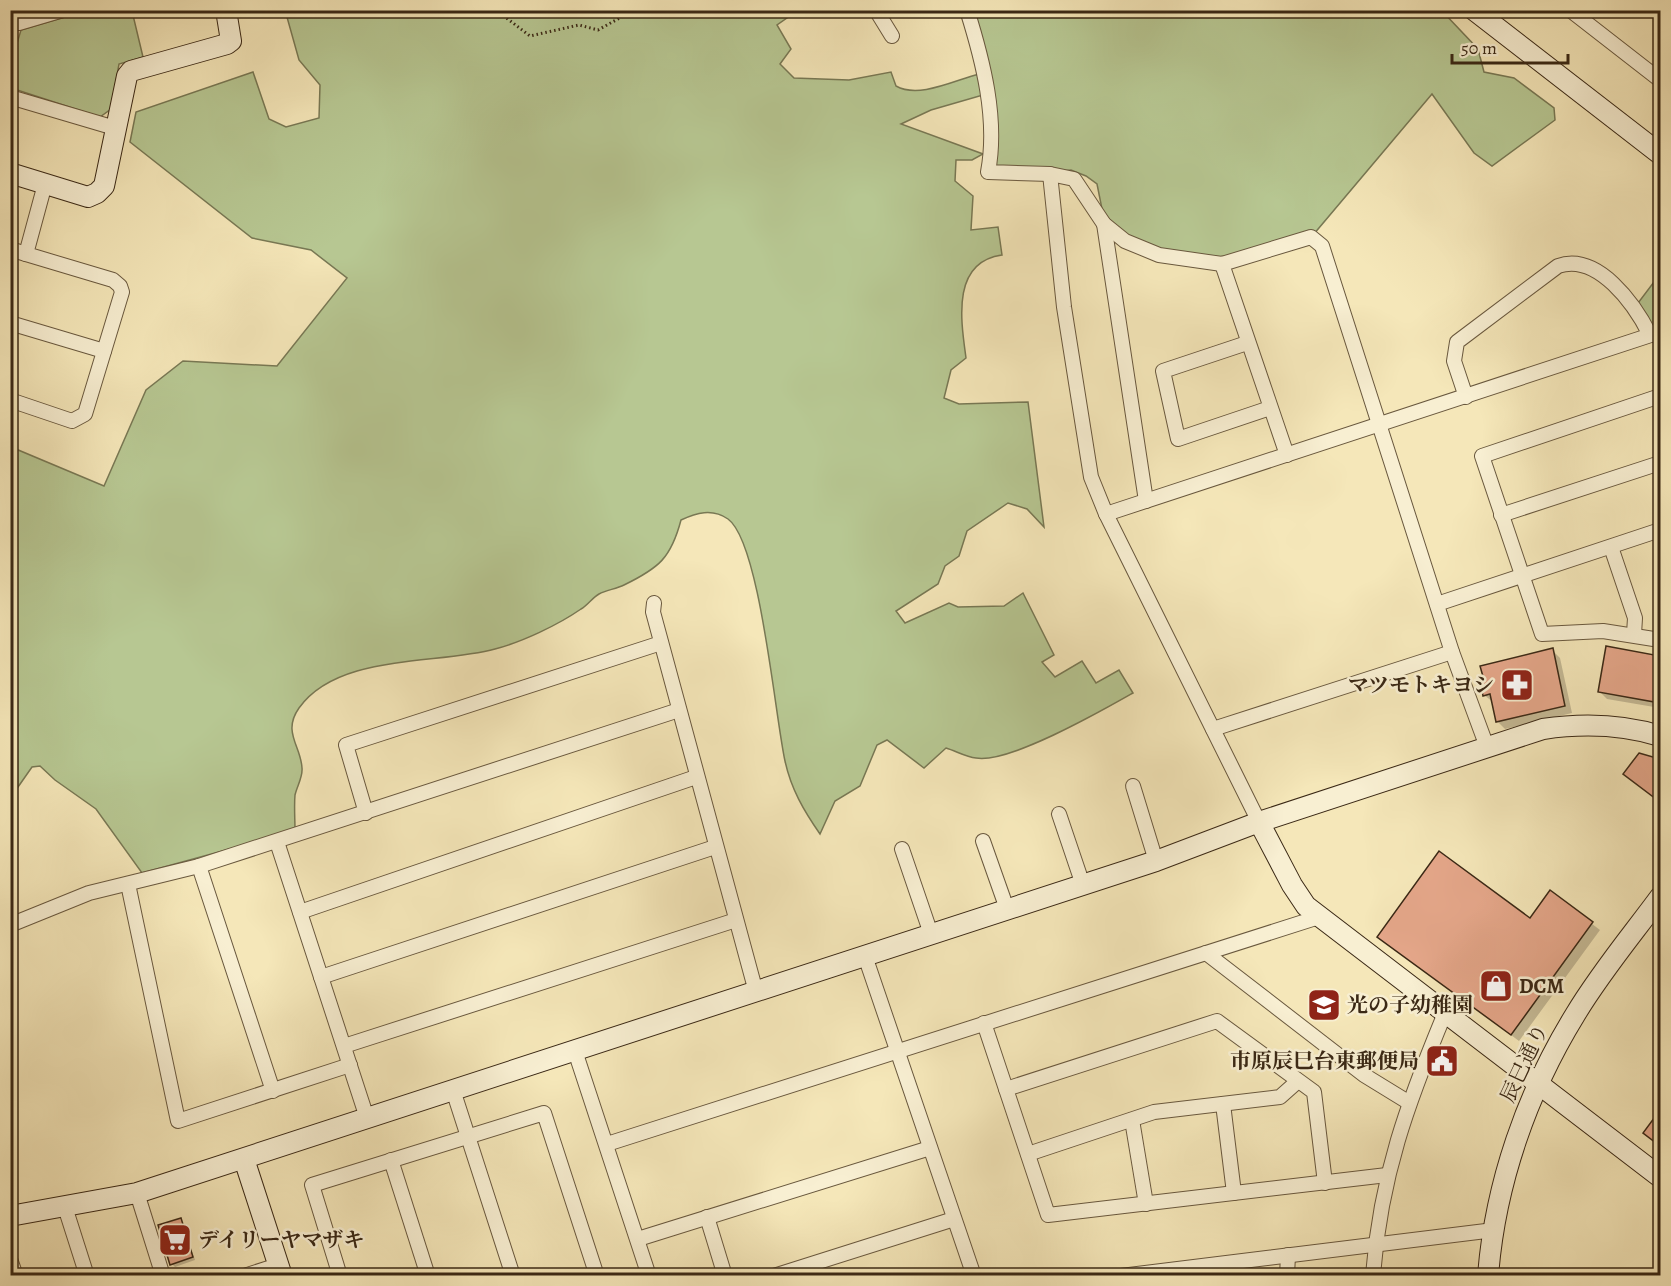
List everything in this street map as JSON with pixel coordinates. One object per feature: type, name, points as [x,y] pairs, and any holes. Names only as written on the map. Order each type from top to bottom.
[{"type":"street","points":[[10,21],[19,23],[63,10]]},
{"type":"street","points":[[10,173],[88,197],[97,194],[104,186],[127,76],[132,71],[227,44],[231,41],[232,35],[226,10]]},
{"type":"street","points":[[876,10],[892,36]]},
{"type":"street","points":[[968,10],[984,72],[992,148],[988,172],[1050,174],[1074,179],[1104,224],[1125,241],[1159,255],[1222,264],[1311,237],[1322,246],[1452,651],[1487,747]]},
{"type":"street","points":[[1474,10],[1660,154]]},
{"type":"street","points":[[1570,10],[1660,80]]},
{"type":"street","points":[[10,97],[115,128]]},
{"type":"street","points":[[1050,174],[1065,307],[1091,477],[1106,514],[1259,822],[1299,897],[1319,917],[1660,1177]]},
{"type":"street","points":[[26,254],[45,184]]},
{"type":"street","points":[[1104,224],[1146,501]]},
{"type":"street","points":[[10,249],[113,280],[120,286],[122,292],[85,414],[72,421],[10,400]]},
{"type":"street","points":[[1106,514],[1466,397],[1655,334],[1635,307],[1606,278],[1576,262],[1567,263],[1558,266],[1457,342],[1454,361],[1466,397]]},
{"type":"street","points":[[1222,264],[1287,455]]},
{"type":"street","points":[[10,323],[104,351]]},
{"type":"street","points":[[1248,343],[1163,371],[1178,439],[1270,408]]},
{"type":"street","points":[[1660,396],[1482,456],[1542,634],[1572,631],[1634,634],[1660,639]]},
{"type":"street","points":[[1502,515],[1660,463]]},
{"type":"street","points":[[1437,604],[1660,530]]},
{"type":"street","points":[[1611,547],[1635,618],[1634,634]]},
{"type":"street","points":[[654,603],[653,612],[696,777],[756,992]]},
{"type":"street","points":[[366,813],[346,746],[661,643]]},
{"type":"street","points":[[1213,729],[1452,651]]},
{"type":"street","points":[[10,925],[89,893],[199,866],[277,842],[679,710]]},
{"type":"street","points":[[10,1216],[137,1193],[1156,861],[1259,822],[1543,729],[1581,725],[1615,726],[1660,736]]},
{"type":"street","points":[[300,912],[696,777]]},
{"type":"street","points":[[1133,786],[1156,861]]},
{"type":"street","points":[[1059,814],[1083,885]]},
{"type":"street","points":[[983,841],[1007,909]]},
{"type":"street","points":[[277,842],[367,1118]]},
{"type":"street","points":[[321,977],[715,847]]},
{"type":"street","points":[[902,849],[931,934]]},
{"type":"street","points":[[199,866],[273,1091]]},
{"type":"street","points":[[128,884],[178,1121],[350,1065]]},
{"type":"street","name":"辰巳通り","points":[[1488,1275],[1503,1182],[1538,1083],[1576,1013],[1660,897]]},
{"type":"street","points":[[607,1144],[1319,917]]},
{"type":"street","points":[[344,1046],[736,920]]},
{"type":"street","points":[[1206,952],[1364,1075],[1408,1102]]},
{"type":"street","points":[[865,956],[974,1275]]},
{"type":"street","points":[[1373,1275],[1375,1245],[1387,1175],[1408,1102],[1445,1013]]},
{"type":"street","points":[[1006,1089],[1217,1021],[1314,1092],[1326,1182]]},
{"type":"street","points":[[984,1023],[1048,1215],[1387,1175]]},
{"type":"street","points":[[575,1051],[649,1275]]},
{"type":"street","points":[[1028,1154],[1154,1112],[1280,1097],[1298,1081]]},
{"type":"street","points":[[453,1090],[513,1275]]},
{"type":"street","points":[[1223,1104],[1234,1193]]},
{"type":"street","points":[[340,1275],[312,1185],[544,1113],[597,1275]]},
{"type":"street","points":[[1132,1120],[1146,1204]]},
{"type":"street","points":[[638,1239],[930,1148]]},
{"type":"street","points":[[244,1159],[280,1270],[244,1275]]},
{"type":"street","points":[[391,1160],[428,1275]]},
{"type":"street","points":[[137,1193],[163,1275]]},
{"type":"street","points":[[65,1207],[87,1275]]},
{"type":"street","points":[[707,1217],[725,1275]]},
{"type":"street","points":[[774,1275],[954,1219]]},
{"type":"street","points":[[1121,1275],[1189,1271],[1288,1255],[1494,1230]]},
{"type":"street","points":[[1287,1275],[1288,1255]]},
{"type":"street","points":[[10,1259],[16,1275]]},
{"type":"path","points":[[496,10],[530,36],[579,25],[598,30],[634,10]]},
{"type":"green space","points":[[285,10],[797,11],[777,25],[791,49],[780,64],[794,78],[849,80],[891,72],[896,86],[915,90],[937,87],[979,74],[983,95],[931,110],[901,124],[983,154],[972,160],[956,160],[955,181],[973,196],[971,230],[998,227],[1002,255],[986,260],[974,269],[967,281],[962,311],[966,358],[951,370],[944,398],[959,404],[1028,402],[1044,527],[1027,509],[1008,503],[967,531],[959,556],[945,566],[938,584],[896,611],[905,623],[949,603],[958,607],[1004,606],[1023,593],[1054,655],[1042,662],[1055,677],[1082,661],[1096,683],[1119,670],[1133,693],[1032,745],[991,758],[976,758],[946,748],[924,768],[887,740],[877,745],[860,786],[835,801],[820,834],[799,799],[785,761],[765,632],[749,560],[739,534],[728,519],[716,514],[704,513],[681,520],[673,544],[655,567],[624,585],[599,594],[572,615],[540,632],[517,642],[472,654],[363,669],[338,678],[316,690],[299,708],[292,724],[302,768],[295,795],[295,831],[142,873],[96,809],[55,780],[40,766],[32,767],[11,797],[11,447],[104,486],[146,390],[183,361],[277,366],[347,278],[311,250],[252,238],[130,142],[136,112],[253,72],[269,119],[286,127],[319,118],[320,85],[299,60]]},
{"type":"green space","points":[[85,11],[132,11],[143,57],[119,64],[111,109],[100,117],[11,88],[11,63],[21,30]]},
{"type":"green space","points":[[973,11],[1442,11],[1478,49],[1484,72],[1514,78],[1554,108],[1555,120],[1492,166],[1474,153],[1432,94],[1313,235],[1222,259],[1180,257],[1120,232],[1103,214],[1097,184],[1086,176],[1071,170],[1054,172],[994,166]]},
{"type":"green space","points":[[1660,274],[1660,332],[1650,335],[1635,307]]},
{"type":"building","points":[[1606,646],[1660,656],[1660,703],[1598,692]]},
{"type":"building","points":[[1553,648],[1565,706],[1496,722],[1490,694],[1483,696],[1480,681],[1484,680],[1480,666]]},
{"type":"building","points":[[1639,753],[1660,759],[1660,802],[1623,774]]},
{"type":"building","name":"DCM","points":[[1439,851],[1530,918],[1550,890],[1593,922],[1511,1035],[1377,937]]},
{"type":"building","points":[[1660,1110],[1660,1146],[1643,1133]]},
{"type":"building","points":[[181,1218],[193,1257],[170,1265],[158,1225]]},
{"type":"place","name":"マツモトキヨシ","points":[[1517,685]]},
{"type":"place","name":"DCM","points":[[1496,986]]},
{"type":"place","name":"光の子幼稚園","points":[[1324,1005]]},
{"type":"place","name":"市原辰巳台東郵便局","points":[[1442,1061]]},
{"type":"place","name":"デイリーヤマザキ","points":[[175,1240]]}]
